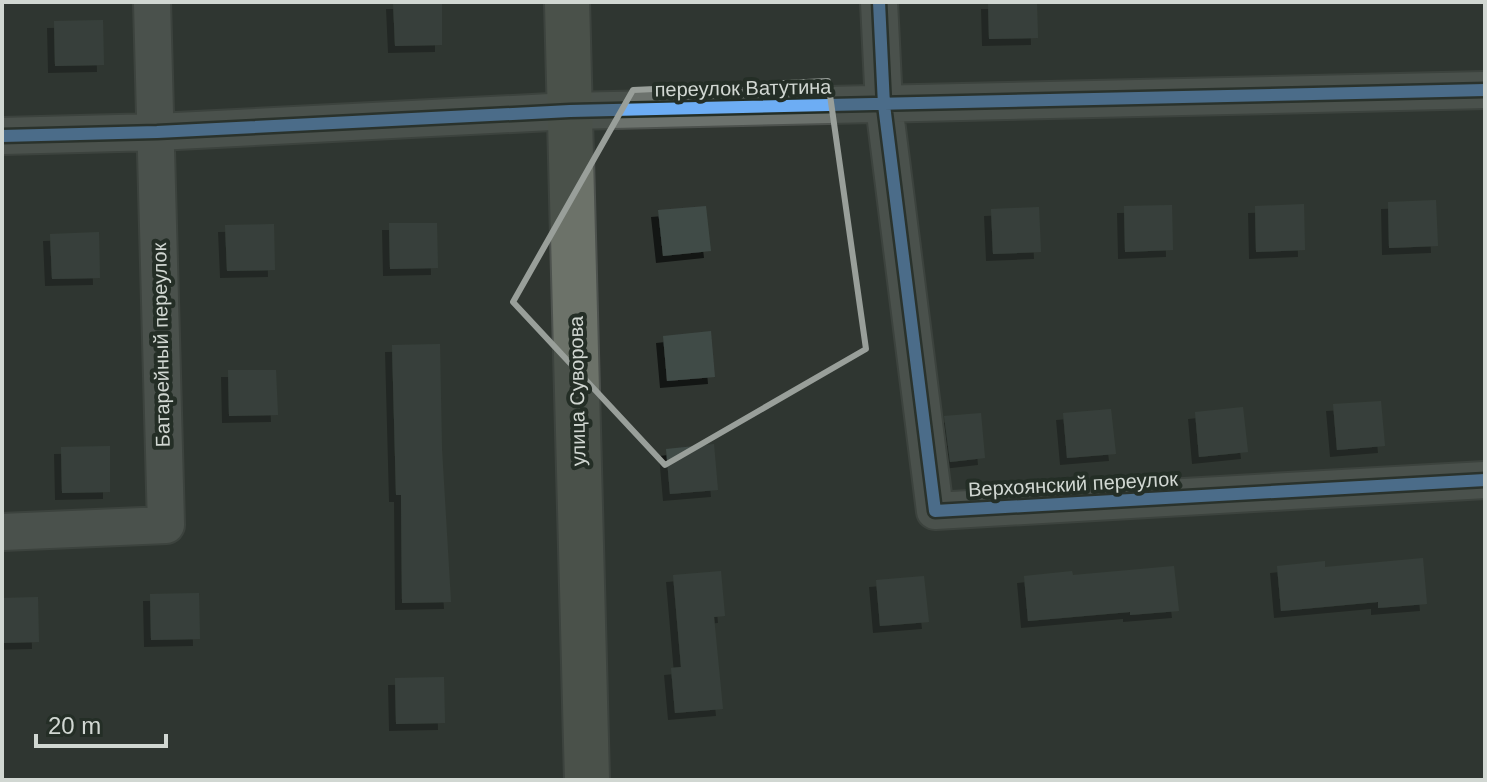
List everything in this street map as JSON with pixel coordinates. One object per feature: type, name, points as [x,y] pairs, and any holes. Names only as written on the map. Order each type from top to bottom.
[{"type":"main road","name":"улица Суворова","points":[[567,2],[587,780]]},
{"type":"street","name":"Батарейный переулок","points":[[2,532],[166,525],[152,2]]},
{"type":"street","name":"Верхоянский переулок","points":[[879,2],[884,105],[935,511],[1485,480]]},
{"type":"street","name":"переулок Ватутина","points":[[2,136],[157,132],[570,111],[1485,90]]},
{"type":"highlighted area","points":[[828,81],[866,349],[665,465],[513,302],[633,90]]},
{"type":"building","points":[[393,2],[442,2],[442,45],[395,46]]},
{"type":"building","points":[[988,2],[1037,2],[1038,38],[989,39]]},
{"type":"building","points":[[103,20],[104,65],[55,66],[54,21]]},
{"type":"building","points":[[1436,200],[1438,246],[1389,248],[1388,202]]},
{"type":"building","points":[[1304,204],[1305,250],[1256,252],[1255,206]]},
{"type":"building","points":[[1172,205],[1173,250],[1125,252],[1124,206]]},
{"type":"building","points":[[706,206],[711,251],[663,256],[658,210]]},
{"type":"building","points":[[1039,207],[1041,252],[993,254],[991,209]]},
{"type":"building","points":[[389,223],[437,223],[438,268],[390,269]]},
{"type":"building","points":[[274,224],[275,270],[227,271],[225,225]]},
{"type":"building","points":[[99,232],[100,278],[52,279],[50,234]]},
{"type":"building","points":[[711,331],[715,377],[667,381],[663,336]]},
{"type":"building","points":[[440,344],[442,449],[451,602],[402,603],[401,495],[396,495],[392,345]]},
{"type":"building","points":[[228,370],[276,370],[278,415],[229,416]]},
{"type":"building","points":[[1381,401],[1385,446],[1337,450],[1333,404]]},
{"type":"building","points":[[1243,407],[1248,452],[1199,457],[1195,412]]},
{"type":"building","points":[[1111,409],[1116,454],[1067,458],[1063,413]]},
{"type":"building","points":[[981,413],[985,458],[950,462],[944,416]]},
{"type":"building","points":[[714,444],[718,490],[670,494],[666,449]]},
{"type":"building","points":[[110,446],[110,492],[62,493],[61,447]]},
{"type":"building","points":[[1423,558],[1427,604],[1378,608],[1378,602],[1281,611],[1277,566],[1325,561],[1325,567]]},
{"type":"building","points":[[1174,566],[1179,611],[1028,621],[1024,576]]},
{"type":"building","points":[[721,571],[725,616],[714,617],[723,709],[675,713],[671,668],[681,667],[673,575]]},
{"type":"building","points":[[924,576],[929,622],[880,626],[876,580]]},
{"type":"building","points":[[199,593],[200,639],[151,640],[150,594]]},
{"type":"building","points":[[38,597],[39,642],[2,643],[2,598]]},
{"type":"building","points":[[444,677],[445,723],[396,724],[395,678]]},
{"type":"cycle path","points":[[879,2],[884,105],[935,511],[1485,480]]},
{"type":"cycle path","points":[[2,136],[157,132],[570,111],[1485,90]]}]
